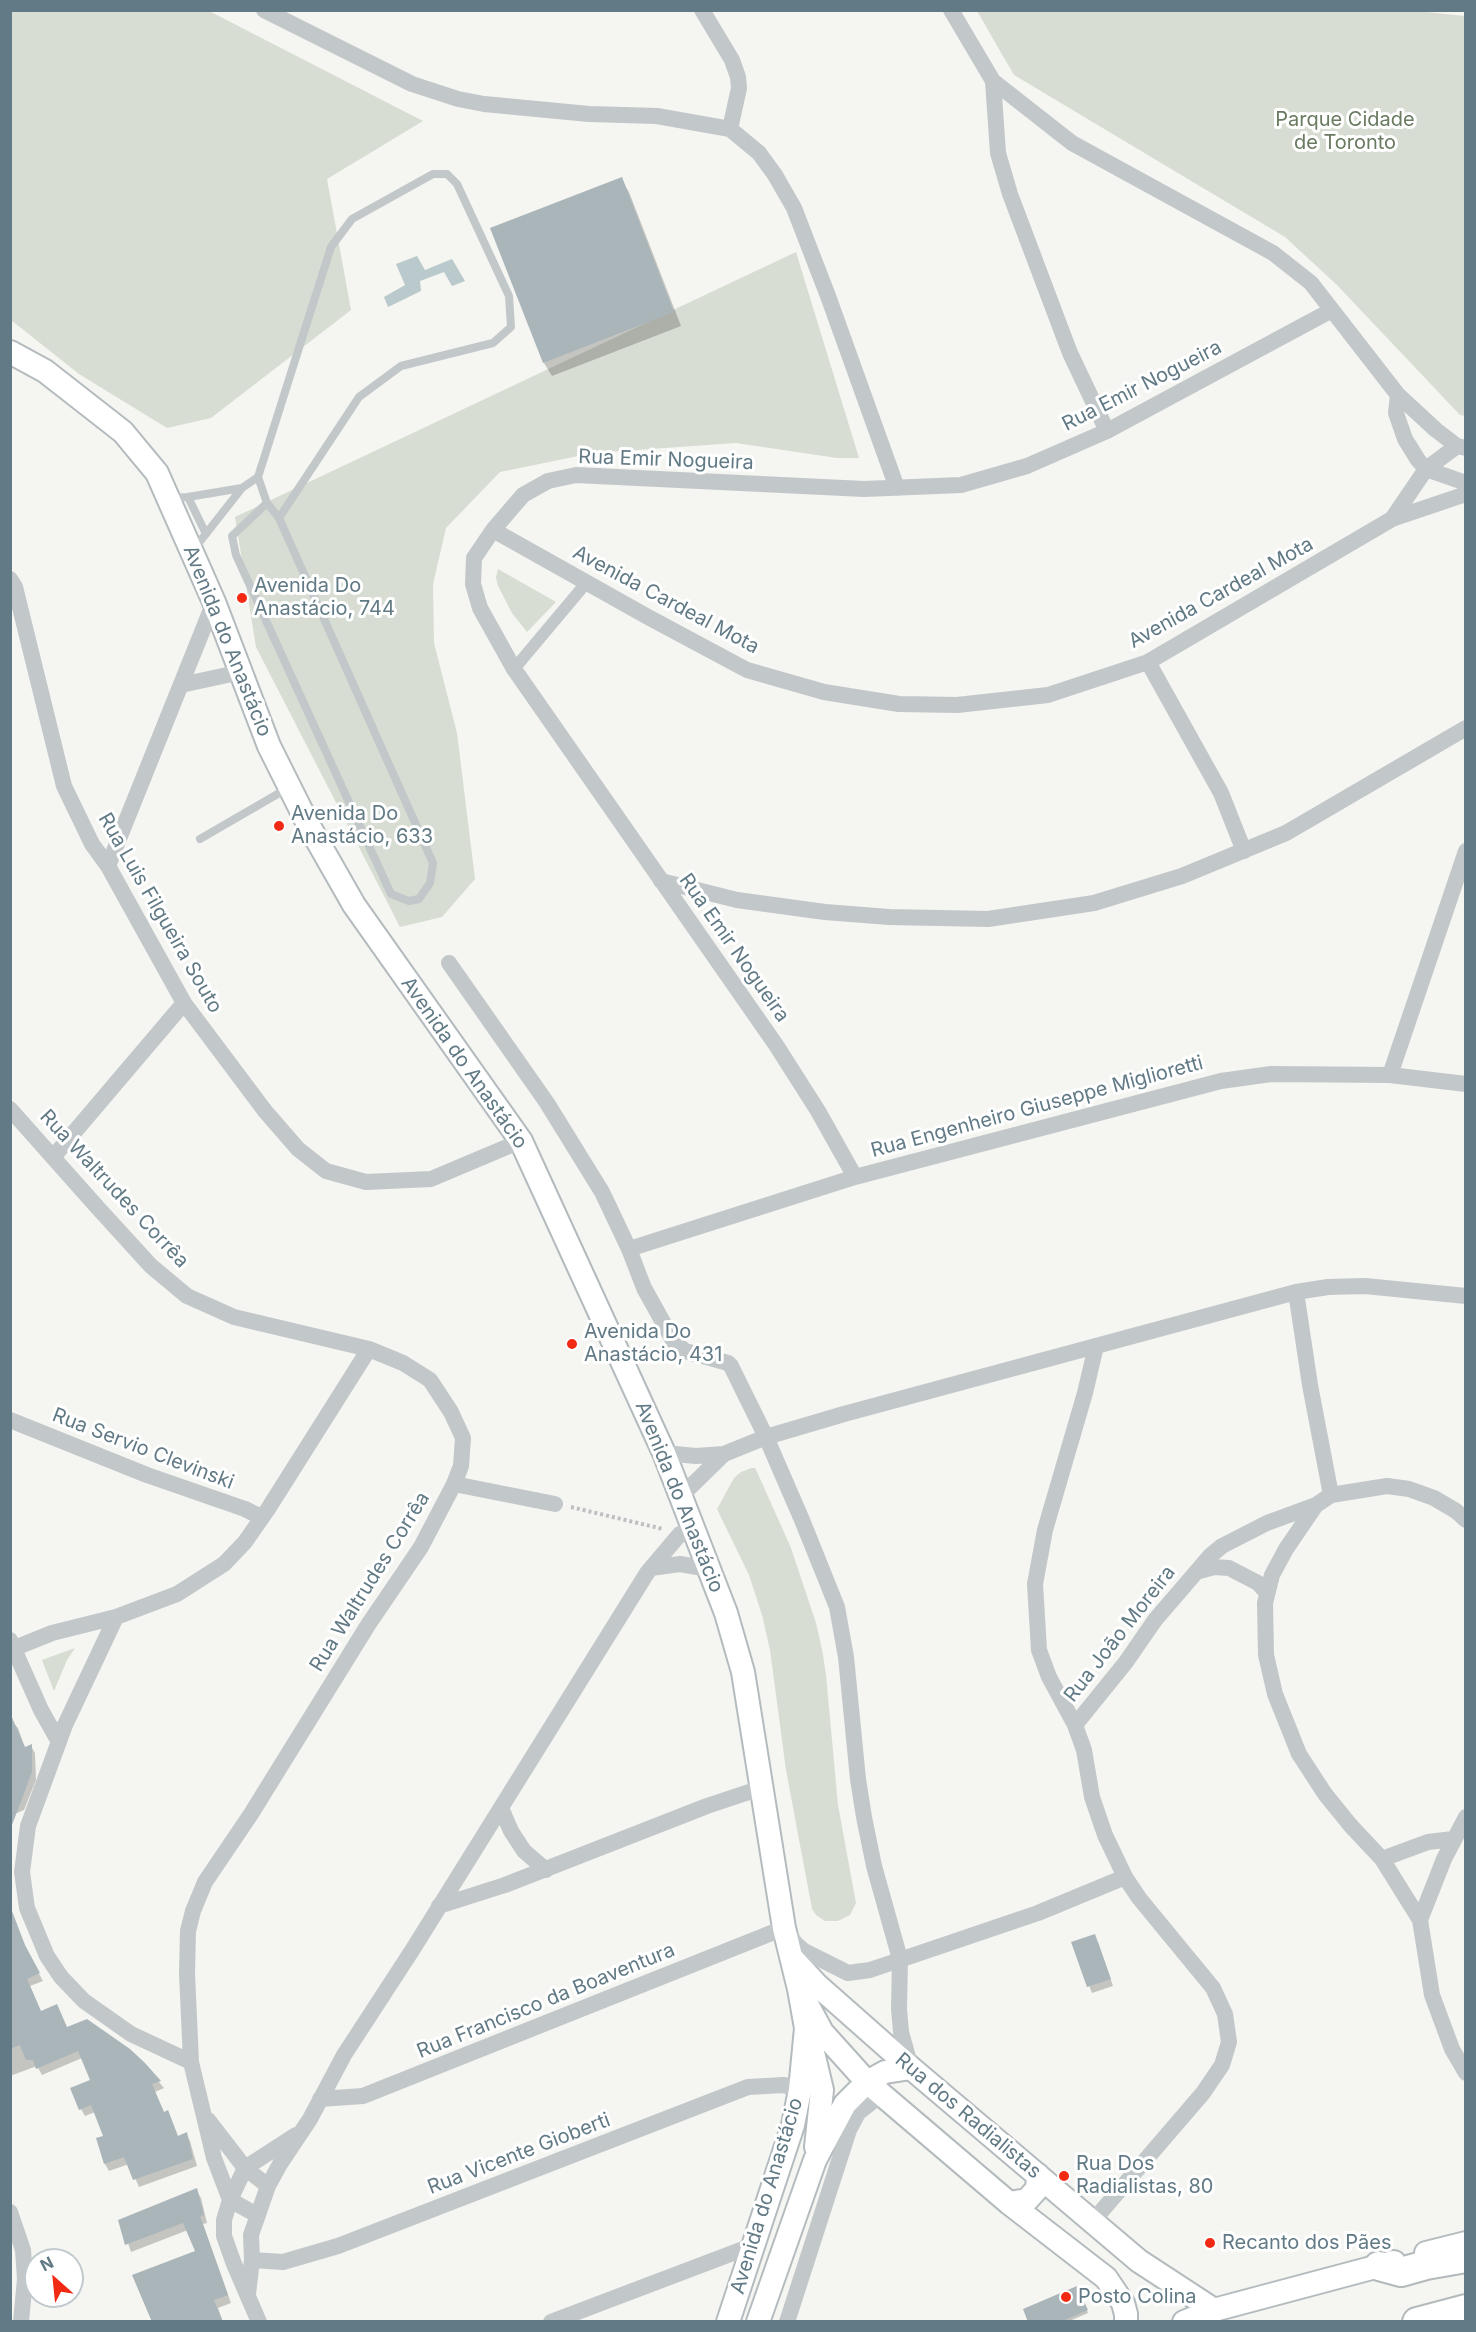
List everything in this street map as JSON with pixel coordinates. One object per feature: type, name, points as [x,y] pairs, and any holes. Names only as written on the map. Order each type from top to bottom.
[{"type":"highway","points":[[1379,2266],[1401,2272],[1466,2258]]},
{"type":"highway","points":[[1417,2322],[1466,2309]]},
{"type":"main road","name":"Avenida do Anastácio","points":[[10,352],[45,371],[123,432],[178,497],[192,552],[214,602],[269,746],[309,826],[354,905],[521,1141],[664,1454],[681,1496],[687,1531],[709,1569],[737,1644],[751,1716],[784,1928],[806,2028],[800,2090],[785,2152],[728,2322]]},
{"type":"main road","name":"Rua dos Radialistas","points":[[789,1954],[817,1985],[911,2068],[1139,2261],[1214,2310]]},
{"type":"main road","name":"Rua dos Radialistas","points":[[799,1989],[822,2032],[874,2088],[1010,2203],[1106,2278],[1123,2303],[1126,2314],[1125,2322]]},
{"type":"main road","points":[[806,2028],[822,2090],[815,2160]]},
{"type":"main road","points":[[758,2322],[815,2160],[845,2104],[874,2088],[885,2072],[911,2068]]},
{"type":"main road","points":[[1010,2203],[1027,2200],[1036,2189],[1038,2175]]},
{"type":"main road","points":[[1184,2322],[1214,2310],[1466,2243]]},
{"type":"street","points":[[264,10],[412,84],[458,99],[484,104],[590,114],[657,116],[730,129],[759,153],[794,208],[897,488]]},
{"type":"street","points":[[702,10],[732,60],[738,77],[739,88],[730,129]]},
{"type":"street","points":[[951,10],[993,81],[1072,143],[1273,253],[1311,283],[1398,395],[1436,430],[1461,447]]},
{"type":"street","points":[[993,81],[998,153],[1010,194],[1070,353],[1107,431]]},
{"type":"street","name":"Rua Emir Nogueira","points":[[855,1177],[818,1111],[776,1045],[514,669],[480,608],[473,584],[474,558],[493,530],[523,495],[548,481],[576,475],[864,489],[961,484],[1027,466],[1107,431],[1332,310]]},
{"type":"street","points":[[1398,395],[1396,413],[1405,439],[1426,469],[1466,483]]},
{"type":"street","name":"Avenida Cardeal Mota","points":[[1392,519],[1426,469],[1461,447]]},
{"type":"street","name":"Avenida Cardeal Mota","points":[[493,530],[747,670],[824,692],[899,704],[957,705],[1048,695],[1148,662],[1392,519],[1466,494]]},
{"type":"street","name":"Rua Luis Filgueira Souto","points":[[10,579],[15,587],[64,786],[92,844],[108,866],[184,1003],[265,1111],[298,1149],[326,1171],[366,1182],[431,1179],[521,1141]]},
{"type":"street","points":[[514,669],[587,582]]},
{"type":"street","points":[[108,866],[214,602]]},
{"type":"street","points":[[1148,662],[1221,793],[1244,850]]},
{"type":"street","points":[[181,685],[241,672]]},
{"type":"street","points":[[661,881],[737,900],[825,912],[889,917],[988,919],[1059,909],[1113,898],[1182,876],[1286,833],[1466,728]]},
{"type":"street","points":[[1390,1075],[1466,851]]},
{"type":"street","points":[[449,963],[566,1133],[602,1192],[629,1249],[644,1288],[674,1342],[685,1351],[728,1363],[731,1366],[766,1437],[802,1520],[837,1607],[846,1657],[864,1817],[874,1866],[900,1959],[901,2032],[911,2068]]},
{"type":"street","points":[[54,1156],[184,1003]]},
{"type":"street","name":"Rua Engenheiro Giuseppe Miglioretti","points":[[629,1249],[855,1177],[1221,1081],[1271,1074],[1390,1075],[1466,1084]]},
{"type":"street","name":"Rua Waltrudes Corrêa","points":[[10,1109],[151,1266],[187,1296],[234,1317],[369,1349],[403,1363],[430,1380],[451,1412],[463,1438],[461,1466],[454,1485],[421,1547],[368,1625],[251,1814],[205,1882],[193,1911],[188,1931],[187,1973],[191,2062],[214,2158],[230,2200]]},
{"type":"street","points":[[664,1454],[696,1456],[724,1454],[766,1437],[844,1414],[1296,1292],[1328,1287],[1365,1286],[1466,1296]]},
{"type":"street","points":[[1296,1292],[1310,1385],[1331,1495]]},
{"type":"street","points":[[1075,1725],[1049,1677],[1039,1650],[1035,1584],[1049,1512],[1085,1393],[1096,1346]]},
{"type":"street","points":[[59,1742],[41,1710],[12,1646],[116,1617],[177,1594],[224,1564],[245,1542],[369,1349]]},
{"type":"street","name":"Rua Servio Clevinski","points":[[10,1420],[147,1475],[245,1509],[261,1517]]},
{"type":"street","points":[[681,1496],[724,1454]]},
{"type":"street","points":[[454,1485],[555,1504]]},
{"type":"street","name":"Rua João Moreira","points":[[1093,2221],[1203,2093],[1222,2065],[1229,2042],[1225,2014],[1213,1988],[1138,1898],[1125,1877],[1105,1835],[1084,1750],[1075,1725],[1114,1678],[1155,1620],[1195,1572],[1222,1546],[1267,1523],[1316,1505],[1331,1495],[1387,1486],[1409,1489],[1434,1498],[1466,1520]]},
{"type":"street","points":[[1316,1505],[1286,1549],[1272,1575],[1267,1593],[1264,1621],[1266,1655],[1275,1694],[1299,1754],[1325,1794],[1382,1859],[1420,1920],[1432,1995],[1452,2049],[1466,2073]]},
{"type":"street","points":[[248,2294],[252,2235],[268,2186],[302,2132],[334,2072],[651,1568],[687,1531]]},
{"type":"street","points":[[651,1568],[680,1564],[709,1569]]},
{"type":"street","points":[[1195,1572],[1214,1567],[1229,1569],[1258,1583],[1267,1593]]},
{"type":"street","points":[[116,1617],[59,1742],[28,1826],[22,1872],[27,1908],[47,1956],[61,1977],[84,2001],[131,2034],[191,2062]]},
{"type":"street","points":[[439,1906],[469,1898],[546,1870],[707,1806],[761,1788]]},
{"type":"street","points":[[501,1808],[511,1831],[524,1851],[546,1870]]},
{"type":"street","points":[[1420,1920],[1453,1839],[1466,1817]]},
{"type":"street","points":[[1382,1859],[1428,1842],[1453,1839]]},
{"type":"street","points":[[784,1928],[804,1951],[848,1973],[870,1970],[1038,1913],[1125,1877]]},
{"type":"street","name":"Rua Francisco da Boaventura","points":[[320,2099],[363,2096],[784,1928]]},
{"type":"street","name":"Rua Vicente Gioberti","points":[[252,2260],[283,2262],[338,2246],[748,2087],[784,2085],[800,2090]]},
{"type":"street","points":[[787,2322],[849,2130],[874,2088]]},
{"type":"street","name":"Rua Waltrudes Corrêa","points":[[204,2114],[245,2168],[268,2186]]},
{"type":"street","points":[[259,2322],[234,2264],[225,2236],[224,2220],[230,2200],[245,2168],[262,2155],[302,2132]]},
{"type":"street","points":[[230,2200],[257,2214]]},
{"type":"street","points":[[10,2212],[23,2250],[25,2279],[21,2322]]},
{"type":"street","points":[[551,2322],[754,2245]]},
{"type":"lane","points":[[267,503],[232,536],[236,555],[391,894],[409,901],[419,898],[430,883],[433,863],[279,518],[267,503],[258,477],[331,247],[352,219],[433,174],[447,174],[457,184],[509,296],[511,327],[493,343],[401,366],[359,397],[279,518]]},
{"type":"lane","points":[[192,552],[242,488],[258,477]]},
{"type":"lane","points":[[206,534],[178,497],[242,488]]},
{"type":"lane","points":[[200,839],[289,787]]},
{"type":"path","points":[[555,1504],[687,1531]]},
{"type":"green space","points":[[10,11],[209,11],[423,121],[327,179],[351,310],[211,418],[167,428],[79,374],[11,320]]},
{"type":"green space","name":"Parque Cidade de Toronto","points":[[977,11],[1416,11],[1465,16],[1465,416],[1460,415],[1337,285],[1285,237],[1014,75]]},
{"type":"green space","points":[[796,252],[859,458],[837,458],[736,443],[593,453],[500,472],[446,528],[433,584],[434,643],[457,733],[475,879],[442,917],[400,927],[256,647],[235,517]]},
{"type":"green space","points":[[498,569],[556,602],[527,632],[512,613],[498,586],[496,577]]},
{"type":"green space","points":[[755,1468],[758,1474],[791,1548],[816,1623],[822,1649],[838,1805],[856,1903],[850,1915],[838,1921],[825,1921],[812,1909],[786,1770],[770,1650],[762,1615],[749,1575],[717,1509],[734,1478]]},
{"type":"green space","points":[[75,1648],[67,1660],[54,1691],[42,1660]]},
{"type":"shaded area","points":[[417,256],[425,270],[452,259],[465,281],[452,286],[444,272],[420,281],[421,291],[388,307],[384,297],[405,285],[396,264]]},
{"type":"building","points":[[622,177],[674,312],[543,363],[490,228]]},
{"type":"building","points":[[10,1713],[25,1747],[32,1744],[32,1772],[12,1825]]},
{"type":"building","points":[[10,1911],[12,1911],[25,1945],[40,1973],[27,1979],[41,2011],[57,2004],[67,2027],[87,2019],[130,2049],[145,2063],[161,2081],[152,2084],[164,2112],[168,2110],[178,2136],[187,2132],[193,2159],[133,2180],[124,2157],[104,2164],[96,2138],[103,2136],[91,2105],[79,2110],[70,2088],[90,2080],[78,2051],[36,2069],[33,2060],[26,2060],[20,2045],[10,2049]]},
{"type":"building","points":[[1095,1934],[1111,1979],[1087,1987],[1071,1942]]},
{"type":"building","points":[[197,2188],[204,2215],[200,2216],[228,2295],[214,2300],[223,2322],[152,2322],[132,2275],[195,2251],[183,2223],[125,2245],[118,2220]]},
{"type":"building","name":"Posto Colina","points":[[1077,2286],[1088,2310],[1060,2322],[1028,2322],[1023,2309]]},
{"type":"place","name":"Avenida Do Anastácio, 744","points":[[242,598]]},
{"type":"place","name":"Avenida Do Anastácio, 633","points":[[279,826]]},
{"type":"place","name":"Avenida Do Anastácio, 431","points":[[572,1344]]},
{"type":"place","name":"Rua Dos Radialistas, 80","points":[[1064,2176]]},
{"type":"place","name":"Recanto dos Pães","points":[[1210,2243]]},
{"type":"place","name":"Posto Colina","points":[[1066,2297]]}]
